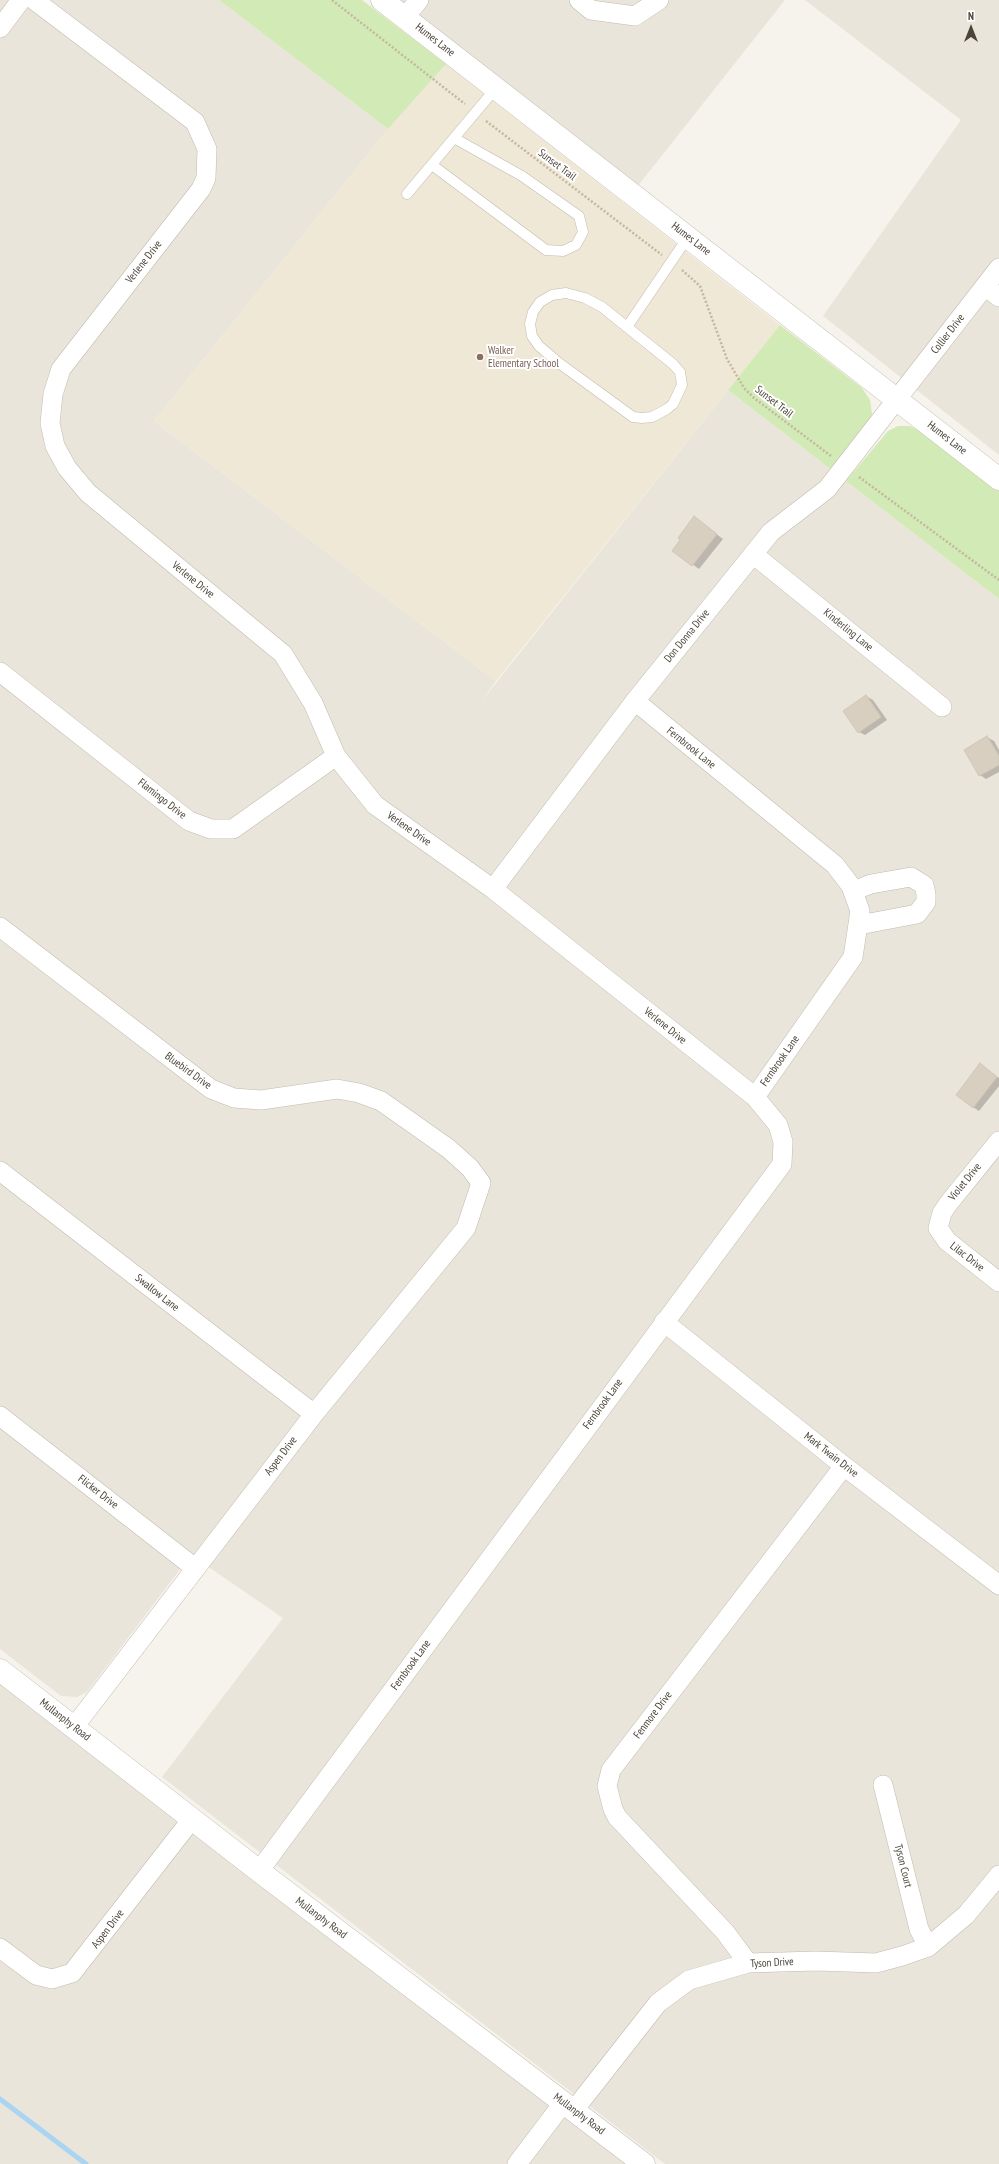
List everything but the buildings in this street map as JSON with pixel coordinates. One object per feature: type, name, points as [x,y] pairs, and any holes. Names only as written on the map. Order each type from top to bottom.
[{"type":"street","points":[[0,28],[21,0]]},
{"type":"street","name":"Verlene Drive","points":[[34,0],[195,122],[207,149],[206,178],[201,189],[61,369],[54,394],[50,423],[55,446],[67,468],[88,494],[283,654],[313,703],[336,756],[375,805],[493,889],[755,1097]]},
{"type":"street","name":"Humes Lane","points":[[382,0],[999,479]]},
{"type":"street","points":[[405,17],[419,0]]},
{"type":"street","points":[[578,0],[591,10],[635,16],[659,0]]},
{"type":"street","name":"Collier Drive","points":[[898,400],[992,291],[999,268]]},
{"type":"street","name":"Don Donna Drive","points":[[493,889],[634,701],[771,532],[827,490],[898,400]]},
{"type":"street","name":"Kinderling Lane","points":[[753,554],[942,707]]},
{"type":"street","name":"Flamingo Drive","points":[[0,672],[190,821],[212,829],[234,829],[336,756]]},
{"type":"street","name":"Fernbrook Lane","points":[[259,1870],[782,1164],[783,1142],[778,1125],[755,1097],[853,957],[860,911],[853,891],[835,865],[634,701]]},
{"type":"street","points":[[853,891],[871,884],[911,877],[924,885],[926,894],[926,902],[917,914],[859,925]]},
{"type":"street","name":"Bluebird Drive","points":[[0,927],[212,1089],[234,1098],[261,1100],[337,1089],[359,1093],[381,1102],[449,1149],[470,1168],[480,1183]]},
{"type":"street","name":"Violet Drive","points":[[938,1228],[942,1212],[999,1141]]},
{"type":"street","name":"Swallow Lane","points":[[0,1171],[314,1414]]},
{"type":"street","name":"Aspen Drive","points":[[74,1727],[314,1414],[466,1228],[480,1183]]},
{"type":"street","name":"Lilac Drive","points":[[938,1228],[947,1242],[999,1282]]},
{"type":"street","name":"Mark Twain Drive","points":[[664,1322],[844,1466],[999,1585]]},
{"type":"street","name":"Flicker Drive","points":[[0,1416],[196,1568]]},
{"type":"street","name":"Fenmore Drive","points":[[748,1963],[725,1932],[616,1816],[612,1809],[607,1786],[611,1770],[844,1466]]},
{"type":"street","name":"Mullanphy Road","points":[[0,1670],[192,1819],[644,2164]]},
{"type":"street","name":"Tyson Court","points":[[883,1785],[919,1929],[928,1947]]},
{"type":"street","name":"Aspen Drive","points":[[0,1948],[36,1975],[52,1979],[72,1973],[192,1819]]},
{"type":"street","name":"Tyson Drive","points":[[517,2164],[658,2003],[689,1980],[748,1963],[816,1961],[876,1963],[928,1947],[966,1915],[999,1875]]},
{"type":"lane","points":[[406,194],[496,88]]},
{"type":"lane","points":[[432,165],[546,250],[563,251],[576,245],[582,232],[578,216],[522,176],[454,138]]},
{"type":"lane","points":[[627,327],[688,237]]},
{"type":"lane","points":[[566,293],[585,298],[596,304],[627,327],[673,364],[680,372],[682,378],[682,385],[673,404],[652,417],[633,417],[559,363],[535,341],[532,336],[530,324],[533,312],[540,302],[552,295],[566,293]]},
{"type":"path","points":[[332,0],[466,106]]},
{"type":"path","name":"Sunset Trail","points":[[485,120],[657,251]]},
{"type":"path","name":"Sunset Trail","points":[[691,277],[702,290],[727,359],[744,388],[754,398],[837,460]]},
{"type":"path","points":[[854,474],[999,580]]},
{"type":"shaded area","points":[[0,0],[219,0],[388,129],[154,421],[496,681],[481,702],[728,390],[999,599],[999,2164],[665,2164],[162,1777],[283,1618],[191,1555],[87,1692],[77,1697],[61,1696],[0,1649]]},
{"type":"shaded area","points":[[393,0],[785,0],[637,187]]},
{"type":"shaded area","points":[[805,0],[999,0],[999,455],[823,316],[961,120]]},
{"type":"shaded area","name":"Walker Elementary School","points":[[446,64],[780,325],[496,681],[154,421],[388,129]]},
{"type":"shaded area","points":[[0,1683],[627,2164],[0,2164]]},
{"type":"green space","points":[[219,0],[362,0],[446,64],[388,129]]},
{"type":"green space","points":[[780,325],[862,388],[870,400],[872,414],[868,425],[833,471],[728,390]]},
{"type":"green space","points":[[898,426],[910,426],[922,432],[999,491],[999,599],[846,481],[888,431]]},
{"type":"waterway","points":[[0,2099],[86,2164]]},
{"type":"place","name":"Walker Elementary School","points":[[480,357]]}]
